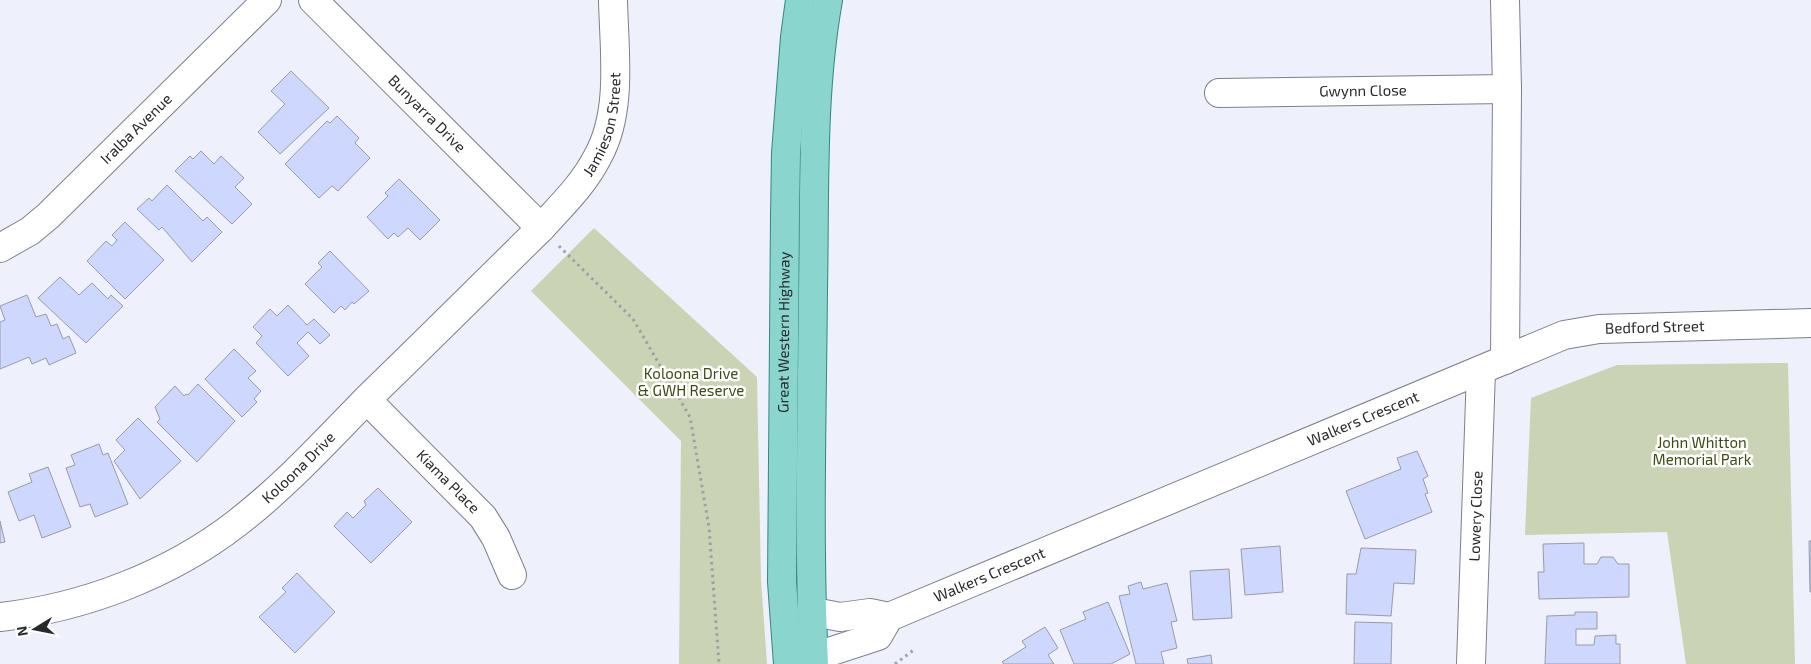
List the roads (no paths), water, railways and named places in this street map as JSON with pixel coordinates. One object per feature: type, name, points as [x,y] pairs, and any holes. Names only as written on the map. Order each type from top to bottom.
[{"type":"main road","name":"Great Western Highway","points":[[800,0],[793,56],[786,153],[782,582],[802,662]]},
{"type":"main road","name":"Great Western Highway","points":[[802,662],[814,612],[811,506],[815,154],[822,50],[828,0]]},
{"type":"street","name":"Iralba Avenue","points":[[0,248],[30,231],[48,216],[267,0]]},
{"type":"street","name":"Bunyarra Drive","points":[[313,0],[541,228]]},
{"type":"street","name":"Jamieson Street","points":[[541,228],[585,178],[599,154],[608,131],[614,80],[614,0]]},
{"type":"street","points":[[1493,365],[1507,89],[1505,0]]},
{"type":"street","name":"Gwynn Close","points":[[1219,93],[1507,89]]},
{"type":"street","name":"Koloona Drive","points":[[0,617],[52,608],[104,593],[160,569],[207,544],[263,501],[541,228]]},
{"type":"street","name":"Bedford Street","points":[[1493,365],[1564,335],[1590,330],[1811,323]]},
{"type":"street","name":"Walkers Crescent","points":[[889,617],[1493,365]]},
{"type":"street","name":"Lowery Close","points":[[1471,664],[1493,365]]},
{"type":"street","name":"Kiama Place","points":[[367,400],[483,517],[496,538],[512,575]]},
{"type":"street","points":[[802,662],[878,636],[889,617],[870,612],[840,617],[814,612]]},
{"type":"park label","name":"Koloona Drive & GWH Reserve","points":[[691,382]]},
{"type":"park label","name":"John Whitton Memorial Park","points":[[1702,452]]}]
